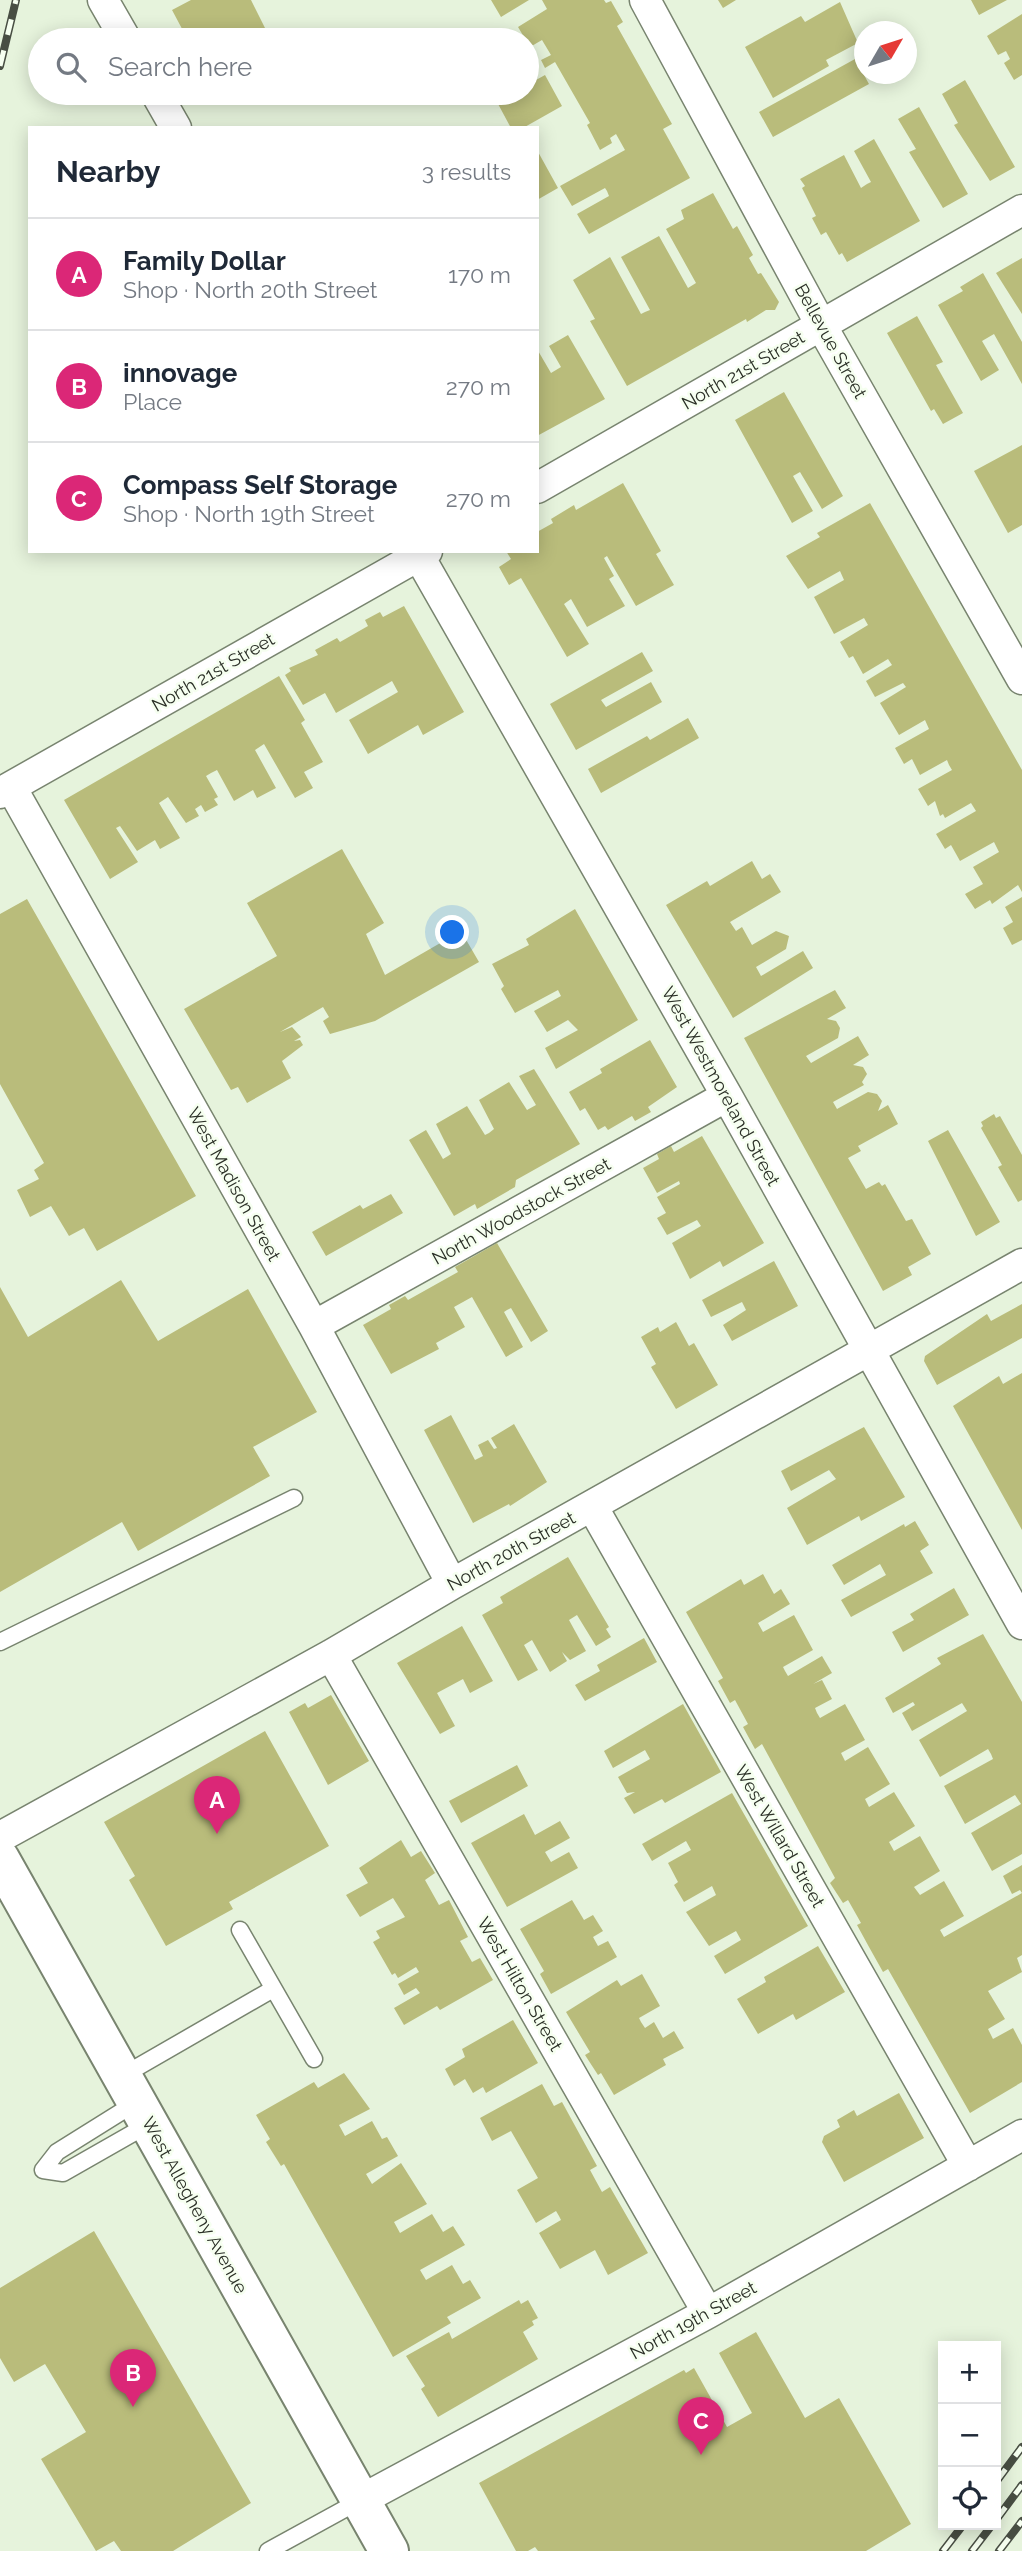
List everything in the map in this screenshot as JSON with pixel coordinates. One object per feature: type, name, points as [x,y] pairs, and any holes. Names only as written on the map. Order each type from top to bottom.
[{"type":"main road","name":"West Allegheny Avenue","points":[[0,1859],[390,2551]]},
{"type":"street","points":[[103,0],[119,28]]},
{"type":"street","name":"Bellevue Street","points":[[645,0],[821,325],[1022,679]]},
{"type":"street","points":[[163,105],[175,126]]},
{"type":"street","name":"North 21st Street","points":[[539,487],[1022,210]]},
{"type":"street","name":"North 21st Street","points":[[5,790],[421,553]]},
{"type":"street","name":"West Westmoreland Street","points":[[421,553],[1022,1624]]},
{"type":"street","name":"West Madison Street","points":[[5,790],[314,1326],[452,1584]]},
{"type":"street","name":"North Woodstock Street","points":[[314,1326],[727,1096]]},
{"type":"street","name":"North 20th Street","points":[[0,1837],[331,1655],[452,1584],[868,1353],[1022,1264]]},
{"type":"street","name":"West Willard Street","points":[[592,1506],[968,2166]]},
{"type":"street","name":"West Hilton Street","points":[[331,1655],[708,2313]]},
{"type":"street","name":"North 19th Street","points":[[361,2500],[708,2313],[1022,2135]]},
{"type":"lane","points":[[0,1642],[294,1497]]},
{"type":"lane","points":[[240,1930],[314,2059]]},
{"type":"lane","points":[[136,2101],[57,2152],[43,2170],[63,2173],[136,2101],[273,1989]]},
{"type":"lane","points":[[268,2551],[361,2500]]},
{"type":"building","points":[[191,0],[251,0],[265,28],[182,28],[172,10]]},
{"type":"building","points":[[491,0],[529,0],[501,17]]},
{"type":"building","points":[[542,0],[611,1],[623,22],[617,26],[672,124],[663,129],[690,178],[589,234],[577,214],[609,196],[607,191],[605,188],[572,206],[560,186],[625,150],[616,134],[610,138],[612,143],[600,150],[587,125],[590,123],[555,62],[545,68],[541,60],[551,55],[542,40],[539,42],[539,28],[518,27],[547,9]]},
{"type":"building","points":[[718,0],[736,0],[723,8]]},
{"type":"building","points":[[971,0],[1007,0],[979,15]]},
{"type":"building","points":[[840,2],[854,34],[854,45],[826,60],[829,66],[773,98],[745,47],[801,16],[805,22]]},
{"type":"building","points":[[1022,14],[1022,75],[1014,80],[1004,63],[1010,59],[1006,51],[998,55],[987,36]]},
{"type":"building","points":[[854,60],[854,84],[869,84],[773,137],[759,112]]},
{"type":"building","points":[[545,75],[562,106],[527,126],[510,126],[499,105],[539,105],[539,78]]},
{"type":"building","points":[[965,80],[1015,167],[990,181],[954,125],[958,123],[942,94]]},
{"type":"building","points":[[919,107],[968,194],[943,208],[909,152],[916,149],[898,119]]},
{"type":"building","points":[[874,139],[920,221],[847,262],[842,253],[839,255],[826,232],[821,235],[812,218],[816,216],[800,179],[844,155],[861,188],[871,182],[854,151]]},
{"type":"building","points":[[539,154],[558,188],[539,199]]},
{"type":"building","points":[[713,193],[733,229],[737,226],[753,255],[749,258],[758,274],[761,273],[779,302],[775,310],[766,310],[747,322],[746,319],[627,386],[590,321],[595,319],[573,280],[610,257],[641,314],[650,310],[621,257],[659,236],[688,288],[696,283],[666,229],[684,219],[681,210]]},
{"type":"building","points":[[1022,258],[1022,314],[996,273]]},
{"type":"building","points":[[983,273],[1022,342],[1022,384],[994,334],[982,341],[999,370],[981,381],[938,305],[963,291],[960,287]]},
{"type":"building","points":[[917,316],[943,362],[936,365],[963,413],[943,424],[934,409],[931,411],[887,333]]},
{"type":"building","points":[[568,335],[605,399],[539,435],[539,352],[551,373],[561,367],[549,346]]},
{"type":"building","points":[[784,392],[843,496],[822,509],[800,472],[793,476],[813,511],[792,523],[735,420]]},
{"type":"building","points":[[1022,445],[1022,525],[1008,533],[974,471]]},
{"type":"building","points":[[623,483],[661,551],[656,554],[674,585],[636,606],[607,556],[604,558],[614,576],[609,579],[625,606],[587,627],[571,599],[564,604],[589,644],[567,657],[521,578],[509,585],[499,567],[511,559],[507,553],[539,553],[539,531],[553,523],[551,519],[574,505],[576,510]]},
{"type":"building","points":[[870,503],[1022,770],[1022,892],[1018,885],[992,904],[990,900],[975,909],[965,894],[983,884],[973,867],[999,852],[994,842],[960,861],[951,845],[945,849],[936,834],[976,811],[971,803],[945,818],[943,814],[940,816],[935,801],[928,806],[918,789],[952,770],[947,760],[920,775],[912,759],[904,764],[895,748],[929,729],[925,720],[899,735],[880,703],[906,687],[903,683],[875,697],[866,681],[892,665],[888,659],[863,674],[853,656],[849,658],[840,642],[868,625],[864,618],[834,634],[814,597],[844,580],[840,571],[808,589],[786,556],[820,537],[817,533]]},
{"type":"building","points":[[404,606],[464,712],[423,735],[418,725],[368,754],[349,720],[398,692],[392,681],[336,713],[325,693],[303,705],[285,675],[291,671],[289,668],[318,655],[315,650],[337,638],[340,642],[368,626],[365,620],[380,612],[383,617]]},
{"type":"building","points":[[642,652],[653,671],[601,700],[606,707],[651,682],[662,702],[576,750],[550,704]]},
{"type":"building","points":[[279,676],[305,720],[301,723],[323,762],[304,772],[313,788],[295,798],[264,744],[255,750],[276,788],[257,798],[253,790],[234,801],[217,770],[211,773],[206,776],[218,797],[214,799],[218,805],[205,812],[201,805],[195,809],[199,816],[186,823],[168,797],[159,803],[180,838],[160,849],[155,840],[137,851],[120,826],[116,828],[138,862],[110,879],[64,800]]},
{"type":"building","points":[[688,718],[699,738],[601,793],[588,769],[647,736],[650,740]]},
{"type":"building","points":[[342,849],[384,923],[366,934],[385,975],[461,931],[479,962],[375,1021],[330,1034],[323,1021],[329,1017],[323,1007],[280,1032],[292,1027],[301,1037],[294,1041],[300,1040],[303,1045],[282,1061],[291,1078],[247,1103],[238,1087],[231,1090],[184,1009],[277,956],[247,903]]},
{"type":"building","points":[[752,861],[762,879],[770,874],[781,892],[730,922],[736,931],[742,927],[752,945],[776,931],[789,936],[786,949],[756,967],[761,976],[803,951],[813,968],[733,1018],[666,905],[707,881],[710,886]]},
{"type":"building","points":[[1022,897],[1022,940],[1012,945],[1003,928],[1013,922],[1005,907]]},
{"type":"building","points":[[27,899],[196,1196],[97,1251],[84,1228],[69,1236],[51,1206],[30,1217],[17,1190],[39,1179],[34,1170],[44,1163],[0,1084],[0,914]]},
{"type":"building","points":[[575,909],[638,1020],[556,1069],[545,1048],[578,1030],[568,1020],[547,1032],[534,1011],[561,996],[558,990],[515,1013],[501,989],[504,986],[492,964],[529,945],[526,939]]},
{"type":"building","points":[[835,990],[846,1008],[827,1019],[836,1021],[840,1028],[838,1038],[806,1056],[811,1063],[858,1036],[869,1055],[853,1065],[863,1067],[867,1074],[862,1082],[864,1085],[833,1102],[837,1109],[868,1092],[877,1094],[882,1101],[878,1111],[888,1105],[898,1124],[858,1146],[861,1151],[848,1158],[866,1189],[879,1182],[882,1186],[885,1184],[906,1221],[912,1219],[931,1254],[908,1267],[912,1275],[883,1291],[744,1038]]},
{"type":"building","points":[[650,1040],[677,1087],[648,1107],[651,1112],[635,1121],[632,1116],[608,1130],[605,1126],[598,1130],[585,1108],[580,1111],[569,1092],[602,1073],[600,1069]]},
{"type":"building","points":[[534,1069],[580,1144],[516,1180],[515,1187],[477,1209],[475,1204],[454,1216],[409,1140],[426,1130],[443,1159],[451,1154],[436,1124],[467,1106],[485,1135],[489,1133],[494,1129],[479,1100],[509,1082],[527,1110],[536,1105],[519,1076]]},
{"type":"building","points":[[994,1114],[996,1118],[1000,1116],[1022,1155],[1022,1200],[1018,1202],[998,1167],[1002,1165],[981,1128],[981,1122]]},
{"type":"building","points":[[948,1130],[1000,1222],[976,1236],[928,1141]]},
{"type":"building","points":[[702,1136],[764,1243],[723,1267],[720,1261],[690,1279],[672,1243],[701,1226],[697,1220],[667,1235],[657,1218],[666,1213],[657,1197],[680,1184],[679,1181],[657,1193],[643,1168],[659,1159],[657,1154],[671,1146],[674,1152]]},
{"type":"building","points":[[391,1194],[403,1213],[326,1256],[312,1232],[360,1205],[363,1209]]},
{"type":"building","points":[[497,1243],[548,1331],[531,1342],[511,1308],[507,1310],[504,1312],[523,1347],[506,1357],[472,1297],[454,1307],[465,1327],[436,1343],[439,1349],[391,1374],[363,1325],[391,1309],[389,1305],[405,1296],[408,1300],[458,1272],[455,1267]]},
{"type":"building","points":[[774,1261],[798,1306],[732,1341],[723,1325],[746,1310],[742,1302],[711,1317],[702,1300]]},
{"type":"building","points":[[121,1280],[158,1341],[248,1289],[317,1412],[253,1447],[270,1476],[138,1551],[122,1522],[0,1592],[0,1287],[28,1337]]},
{"type":"building","points":[[1022,1304],[1022,1338],[937,1385],[924,1361],[925,1356],[987,1314],[991,1321]]},
{"type":"building","points":[[676,1322],[689,1346],[694,1343],[718,1385],[676,1409],[651,1367],[656,1364],[641,1337],[658,1327],[660,1332]]},
{"type":"building","points":[[1022,1373],[1022,1530],[953,1406],[999,1376],[1003,1384]]},
{"type":"building","points":[[451,1415],[475,1460],[483,1456],[478,1445],[488,1440],[494,1449],[497,1448],[491,1438],[514,1424],[547,1482],[510,1506],[509,1504],[473,1523],[424,1430]]},
{"type":"building","points":[[864,1427],[905,1497],[861,1521],[859,1516],[807,1545],[787,1508],[836,1479],[829,1470],[791,1491],[781,1471]]},
{"type":"building","points":[[915,1521],[929,1545],[920,1551],[933,1573],[851,1617],[841,1600],[886,1575],[880,1564],[844,1585],[832,1565],[904,1524],[905,1527]]},
{"type":"building","points":[[568,1557],[609,1627],[606,1629],[611,1637],[596,1646],[577,1615],[569,1620],[586,1651],[570,1660],[562,1652],[567,1661],[550,1672],[532,1640],[524,1645],[538,1670],[518,1681],[482,1615],[503,1603],[500,1597]]},
{"type":"building","points":[[763,1574],[774,1594],[781,1589],[790,1604],[758,1623],[763,1632],[794,1615],[813,1650],[783,1667],[785,1671],[788,1676],[822,1656],[832,1673],[813,1684],[822,1680],[832,1699],[815,1708],[817,1713],[820,1718],[845,1704],[865,1740],[841,1753],[845,1761],[868,1747],[890,1784],[865,1799],[869,1807],[894,1792],[915,1826],[889,1842],[894,1851],[920,1836],[940,1871],[914,1887],[920,1895],[944,1881],[964,1916],[940,1930],[944,1937],[1022,1893],[1022,1955],[1017,1958],[1022,1972],[988,1991],[1005,2019],[988,2029],[993,2039],[1013,2028],[1022,2045],[1022,2082],[970,2113],[888,1969],[883,1972],[857,1925],[861,1923],[848,1900],[843,1903],[830,1883],[835,1878],[762,1744],[755,1749],[743,1727],[748,1724],[735,1700],[730,1703],[718,1681],[723,1678],[686,1612],[741,1579],[744,1585]]},
{"type":"building","points":[[954,1588],[969,1615],[903,1652],[892,1632],[914,1620],[910,1614]]},
{"type":"building","points":[[462,1626],[493,1681],[470,1693],[463,1679],[437,1693],[455,1726],[440,1734],[397,1663]]},
{"type":"building","points":[[983,1634],[1022,1702],[1022,1854],[992,1871],[971,1833],[1021,1804],[1015,1795],[965,1824],[944,1786],[993,1759],[991,1754],[988,1749],[940,1777],[919,1740],[967,1711],[962,1703],[912,1731],[902,1713],[915,1705],[913,1702],[893,1713],[885,1698],[941,1664],[937,1658]]},
{"type":"building","points":[[644,1638],[657,1662],[585,1701],[575,1685],[600,1671],[597,1665]]},
{"type":"building","points":[[331,1695],[369,1761],[328,1785],[289,1712],[305,1703],[308,1708]]},
{"type":"building","points":[[683,1704],[721,1772],[665,1803],[662,1799],[634,1814],[624,1798],[635,1792],[627,1793],[618,1777],[650,1759],[645,1750],[613,1768],[604,1751]]},
{"type":"building","points":[[265,1731],[329,1846],[229,1902],[233,1909],[166,1946],[129,1880],[135,1876],[104,1822]]},
{"type":"building","points":[[517,1765],[528,1786],[461,1823],[449,1801]]},
{"type":"building","points":[[732,1793],[808,1926],[725,1974],[714,1956],[741,1940],[736,1931],[709,1946],[686,1912],[716,1895],[712,1886],[684,1902],[674,1885],[678,1882],[668,1863],[691,1850],[686,1841],[652,1861],[642,1844]]},
{"type":"building","points":[[524,1814],[535,1835],[560,1821],[570,1838],[545,1852],[551,1862],[569,1852],[578,1868],[507,1907],[471,1843]]},
{"type":"building","points":[[401,1840],[411,1857],[421,1851],[435,1873],[425,1880],[439,1905],[449,1900],[468,1937],[460,1941],[472,1962],[480,1958],[493,1980],[440,2010],[437,2006],[404,2025],[394,2008],[420,1993],[416,1988],[404,1995],[398,1984],[419,1972],[416,1967],[398,1978],[395,1973],[392,1975],[373,1942],[380,1938],[376,1931],[405,1917],[393,1898],[360,1917],[346,1895],[368,1883],[359,1868]]},
{"type":"building","points":[[1022,1865],[1022,1893],[1020,1890],[1012,1894],[1003,1876]]},
{"type":"building","points":[[572,1900],[584,1920],[593,1915],[603,1931],[593,1937],[598,1946],[608,1941],[617,1957],[551,1994],[540,1974],[544,1971],[520,1929]]},
{"type":"building","points":[[818,1946],[845,1992],[796,2020],[793,2014],[758,2034],[737,1999],[766,1982],[764,1977]]},
{"type":"building","points":[[642,1974],[660,2006],[639,2018],[641,2022],[645,2028],[654,2022],[663,2038],[674,2031],[684,2048],[663,2059],[666,2065],[614,2095],[601,2073],[598,2075],[585,2055],[590,2052],[566,2012],[617,1980],[621,1986]]},
{"type":"building","points":[[513,2020],[538,2063],[486,2093],[483,2087],[473,2093],[465,2079],[454,2086],[445,2069],[465,2057],[462,2049]]},
{"type":"building","points":[[344,2073],[370,2109],[339,2125],[345,2136],[372,2121],[382,2139],[387,2137],[398,2156],[366,2174],[372,2184],[401,2163],[427,2204],[394,2222],[400,2233],[432,2214],[443,2232],[453,2226],[465,2245],[420,2270],[426,2280],[452,2265],[463,2284],[470,2280],[481,2298],[447,2317],[451,2323],[393,2357],[284,2164],[281,2166],[266,2142],[270,2139],[256,2115],[314,2082],[318,2088]]},
{"type":"building","points":[[542,2084],[554,2106],[562,2102],[597,2166],[590,2170],[602,2192],[610,2187],[648,2253],[608,2275],[595,2250],[560,2269],[539,2233],[561,2220],[559,2216],[556,2211],[536,2223],[517,2190],[538,2178],[511,2131],[492,2141],[480,2118]]},
{"type":"building","points":[[899,2093],[924,2138],[844,2182],[822,2142],[824,2136],[840,2127],[837,2120],[854,2110],[857,2116]]},
{"type":"building","points":[[94,2231],[251,2503],[173,2551],[121,2551],[114,2541],[96,2551],[41,2459],[86,2432],[45,2364],[14,2382],[0,2358],[0,2288]]},
{"type":"building","points":[[519,2300],[521,2304],[528,2300],[538,2318],[532,2321],[534,2325],[523,2332],[538,2359],[438,2417],[421,2389],[425,2386],[406,2356],[449,2332],[452,2339]]},
{"type":"building","points":[[756,2332],[805,2418],[839,2398],[911,2524],[866,2551],[538,2551],[535,2547],[528,2551],[516,2551],[479,2483],[684,2370],[686,2373],[694,2368],[727,2427],[752,2413],[719,2353]]},
{"type":"railway","points":[[0,66],[16,0]]},
{"type":"railway","points":[[1001,2475],[1022,2447]]},
{"type":"railway","points":[[1001,2513],[1022,2485]]},
{"type":"railway","points":[[999,2551],[1022,2521]]},
{"type":"railway","points":[[943,2551],[959,2530]]},
{"type":"railway","points":[[972,2551],[988,2530]]},
{"type":"place","name":"Family Dollar","points":[[217,1834]]},
{"type":"place","name":"innovage","points":[[133,2407]]},
{"type":"place","name":"Compass Self Storage","points":[[701,2455]]}]
